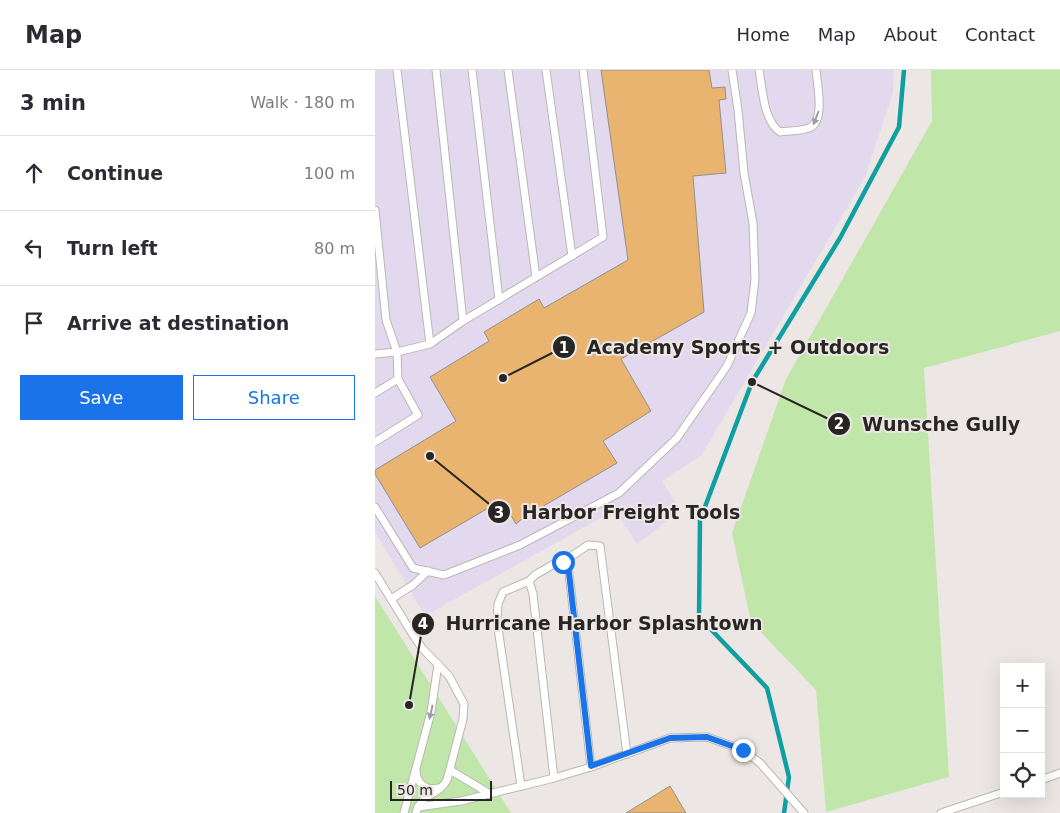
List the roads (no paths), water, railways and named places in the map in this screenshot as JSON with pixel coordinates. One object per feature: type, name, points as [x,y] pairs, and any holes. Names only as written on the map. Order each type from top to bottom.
[{"type":"lane","points":[[397,70],[430,344]]},
{"type":"lane","points":[[436,70],[463,321]]},
{"type":"lane","points":[[473,70],[499,300]]},
{"type":"lane","points":[[508,70],[536,277]]},
{"type":"lane","points":[[547,70],[572,256]]},
{"type":"lane","points":[[375,354],[397,352],[430,344],[463,321],[603,236],[583,70]]},
{"type":"lane","points":[[375,507],[413,568],[444,574],[520,545],[619,493],[677,438],[727,366],[751,313],[755,279],[753,223],[744,173],[732,70]]},
{"type":"lane","points":[[759,70],[767,114],[772,124],[781,132],[810,128],[815,124],[819,109],[816,70]]},
{"type":"lane","points":[[375,210],[386,320],[397,352],[398,379],[418,415],[375,442]]},
{"type":"lane","points":[[375,393],[398,379]]},
{"type":"lane","points":[[521,786],[497,621],[498,604],[503,592],[529,582],[541,571],[554,564],[563,562],[587,546],[600,546],[627,754]]},
{"type":"lane","points":[[563,562],[569,573],[591,766]]},
{"type":"lane","points":[[391,598],[413,585],[428,571]]},
{"type":"lane","points":[[375,573],[418,642],[449,676],[464,704],[463,719],[447,780],[442,787],[422,801],[417,810]]},
{"type":"lane","points":[[529,582],[533,594],[554,778]]},
{"type":"lane","points":[[404,813],[431,712],[438,664]]},
{"type":"lane","points":[[417,810],[554,778],[670,738],[707,737],[743,750],[760,763],[804,813]]},
{"type":"lane","points":[[416,768],[417,776],[422,786],[427,789],[442,787]]},
{"type":"lane","points":[[450,770],[490,794]]},
{"type":"lane","points":[[1045,779],[1060,773]]},
{"type":"lane","points":[[941,813],[1000,793]]},
{"type":"waterway","points":[[784,813],[789,777],[767,688],[699,617],[700,520],[752,382],[840,238],[899,127],[904,70]]},
{"type":"place","name":"Academy Sports + Outdoors","points":[[503,378]]},
{"type":"place","name":"Wunsche Gully","points":[[752,382]]},
{"type":"place","name":"Harbor Freight Tools","points":[[430,456]]},
{"type":"place","name":"Hurricane Harbor Splashtown","points":[[409,705]]}]
